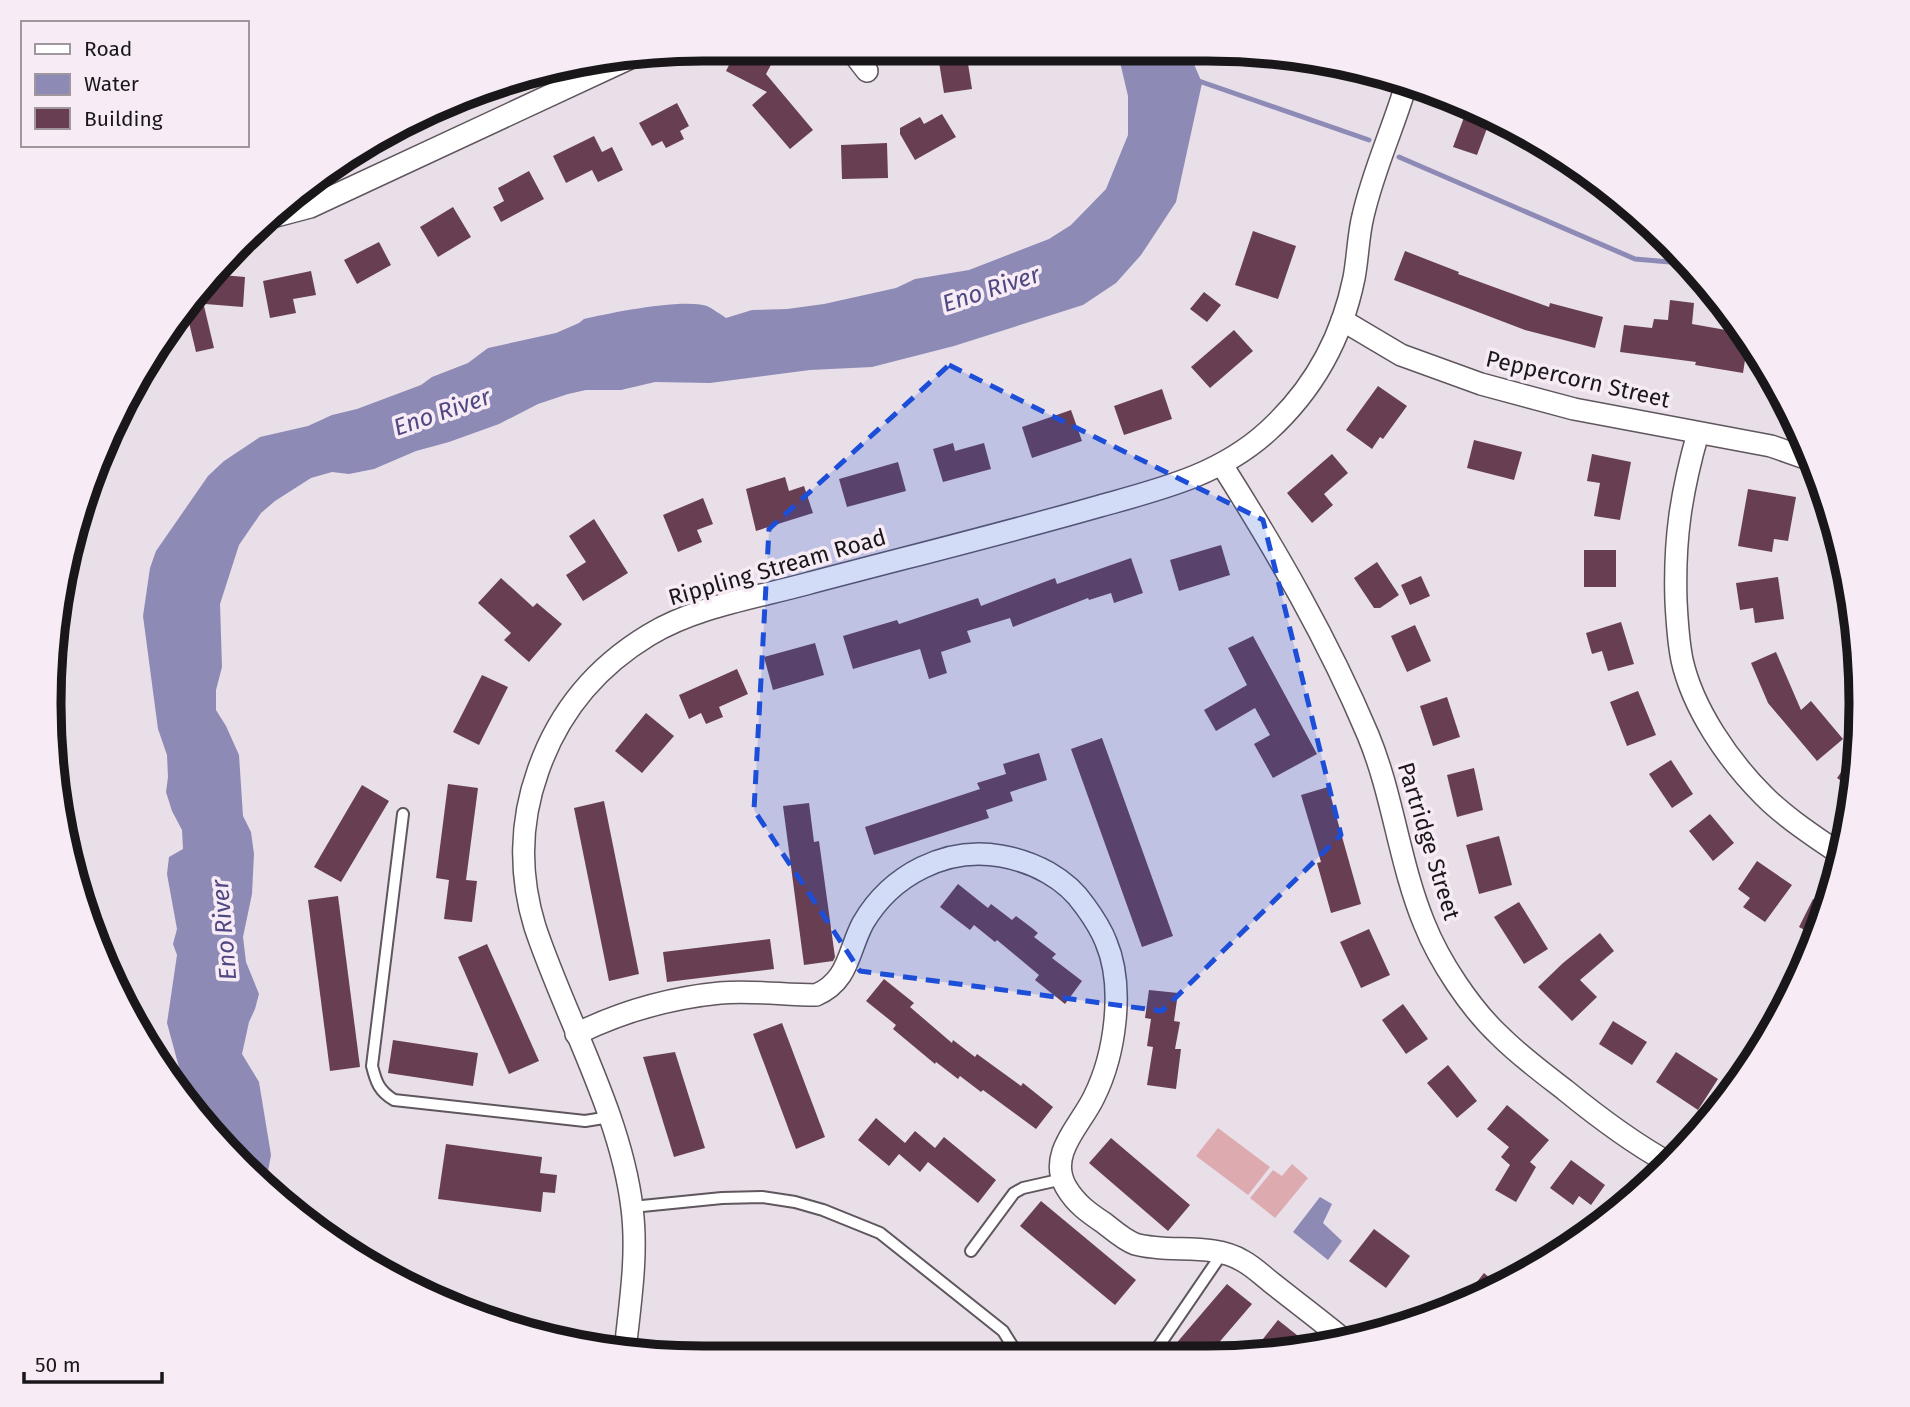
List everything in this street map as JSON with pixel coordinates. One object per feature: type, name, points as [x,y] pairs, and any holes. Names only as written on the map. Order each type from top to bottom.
[{"type":"street","points":[[859,61],[867,71]]},
{"type":"street","points":[[292,211],[310,206],[605,69]]},
{"type":"street","name":"Rippling Stream Road","points":[[626,1341],[634,1261],[632,1207],[626,1173],[610,1117],[543,950],[529,907],[523,860],[533,785],[551,737],[575,699],[608,664],[651,634],[677,621],[1193,479],[1222,465],[1266,433],[1304,393],[1318,372],[1342,320],[1355,275],[1363,218],[1404,92]]},
{"type":"street","name":"Peppercorn Street","points":[[1342,320],[1401,355],[1481,384],[1574,409],[1771,446],[1799,456]]},
{"type":"street","points":[[1698,433],[1679,513],[1675,557],[1678,635],[1682,662],[1693,693],[1710,725],[1746,776],[1788,817],[1832,848]]},
{"type":"street","name":"Partridge Street","points":[[1222,465],[1295,584],[1368,734],[1424,923],[1453,976],[1482,1018],[1500,1037],[1598,1117],[1636,1145],[1661,1158]]},
{"type":"street","points":[[576,1034],[613,1017],[657,1003],[702,995],[816,995],[828,990],[840,978],[862,925],[876,902],[904,876],[927,864],[974,853],[1012,858],[1053,874],[1076,895],[1097,923],[1113,964],[1114,1020],[1109,1055],[1094,1097],[1066,1142],[1060,1160],[1065,1185],[1080,1206],[1132,1243],[1158,1248],[1223,1252],[1244,1261],[1335,1332]]},
{"type":"street","name":"Rippling Stream Road","points":[[617,1339],[628,1322]]},
{"type":"lane","points":[[403,814],[372,1066],[376,1084],[394,1100],[585,1121],[610,1117]]},
{"type":"lane","points":[[971,1251],[1014,1194],[1023,1188],[1063,1179]]},
{"type":"lane","points":[[632,1207],[722,1198],[762,1198],[795,1202],[824,1210],[880,1233],[1003,1331],[1012,1346]]},
{"type":"lane","points":[[1159,1346],[1223,1252]]},
{"type":"highlighted area","points":[[949,365],[1263,520],[1341,835],[1162,1011],[860,971],[754,810],[769,529]]},
{"type":"shaded area","points":[[1218,1128],[1270,1167],[1248,1195],[1196,1156]]},
{"type":"shaded area","points":[[1292,1164],[1308,1178],[1275,1218],[1250,1198],[1273,1170],[1282,1176]]},
{"type":"water","name":"Eno River","points":[[1120,61],[1193,61],[1202,83],[1176,202],[1141,255],[1116,283],[1083,305],[954,346],[872,367],[810,370],[710,383],[655,382],[621,390],[586,390],[568,394],[538,404],[499,424],[416,451],[374,469],[349,474],[332,472],[311,478],[261,513],[239,545],[220,604],[222,667],[216,690],[216,710],[239,755],[243,816],[251,832],[254,854],[252,894],[243,937],[246,962],[259,994],[242,1054],[259,1082],[271,1155],[267,1175],[221,1127],[182,1077],[167,1023],[177,955],[173,944],[177,929],[167,874],[169,857],[183,849],[182,830],[166,792],[167,755],[158,729],[143,616],[150,568],[156,551],[208,476],[224,461],[260,437],[308,426],[332,415],[357,409],[421,385],[432,377],[468,363],[488,348],[556,333],[584,319],[646,307],[681,304],[707,306],[726,318],[752,310],[824,304],[896,288],[915,279],[969,270],[1049,239],[1071,225],[1106,189],[1128,135],[1128,96]]},
{"type":"water","points":[[1320,1197],[1332,1204],[1323,1223],[1342,1241],[1328,1260],[1293,1232]]},
{"type":"building","points":[[731,61],[773,61],[766,74],[813,130],[790,149],[752,105],[767,92],[726,71]]},
{"type":"building","points":[[939,61],[968,61],[972,89],[944,93]]},
{"type":"building","points":[[677,103],[689,126],[680,131],[684,139],[666,148],[662,141],[652,146],[639,123]]},
{"type":"building","points":[[942,114],[956,137],[915,160],[900,134],[900,128],[920,117],[924,124]]},
{"type":"building","points":[[1465,116],[1488,126],[1477,155],[1453,147]]},
{"type":"building","points":[[594,136],[602,152],[612,147],[623,170],[598,182],[592,170],[566,183],[553,156]]},
{"type":"building","points":[[887,143],[888,178],[842,179],[841,145]]},
{"type":"building","points":[[529,171],[544,199],[501,222],[493,207],[504,201],[498,188]]},
{"type":"building","points":[[453,207],[471,237],[438,257],[420,227]]},
{"type":"building","points":[[1253,231],[1296,246],[1278,299],[1235,285]]},
{"type":"building","points":[[379,242],[391,265],[357,284],[344,260]]},
{"type":"building","points":[[1405,251],[1459,272],[1458,274],[1549,307],[1550,303],[1603,317],[1595,348],[1525,330],[1394,280]]},
{"type":"building","points":[[311,271],[316,295],[293,299],[296,313],[270,318],[263,281]]},
{"type":"building","points":[[225,275],[245,277],[243,307],[205,304],[205,299]]},
{"type":"building","points":[[1204,292],[1221,305],[1207,322],[1190,309]]},
{"type":"building","points":[[1670,300],[1694,303],[1692,324],[1729,331],[1746,355],[1743,373],[1695,365],[1696,362],[1620,352],[1624,325],[1652,328],[1654,319],[1668,320]]},
{"type":"building","points":[[204,306],[214,348],[196,352],[188,320],[199,307]]},
{"type":"building","points":[[1234,330],[1253,351],[1210,388],[1191,367]]},
{"type":"building","points":[[1378,386],[1407,406],[1383,439],[1380,437],[1372,449],[1346,430]]},
{"type":"building","points":[[1162,389],[1172,419],[1124,435],[1114,406]]},
{"type":"building","points":[[1071,410],[1082,441],[1032,458],[1022,427]]},
{"type":"building","points":[[1474,440],[1522,452],[1514,480],[1467,468]]},
{"type":"building","points":[[953,443],[955,451],[984,443],[991,469],[943,482],[933,449]]},
{"type":"building","points":[[1332,454],[1348,473],[1324,494],[1333,505],[1312,523],[1287,493]]},
{"type":"building","points":[[1592,454],[1631,462],[1620,520],[1594,516],[1600,483],[1587,481]]},
{"type":"building","points":[[898,462],[906,491],[847,507],[839,479]]},
{"type":"building","points":[[785,477],[789,491],[804,486],[813,513],[756,531],[746,489]]},
{"type":"building","points":[[1748,489],[1796,497],[1788,541],[1774,539],[1772,552],[1738,546]]},
{"type":"building","points":[[703,498],[713,524],[697,530],[702,542],[678,552],[663,515]]},
{"type":"building","points":[[594,519],[628,573],[583,601],[566,575],[586,562],[569,536]]},
{"type":"building","points":[[1221,545],[1230,575],[1179,591],[1170,560]]},
{"type":"building","points":[[1584,550],[1616,550],[1616,587],[1584,587]]},
{"type":"building","points":[[1131,558],[1143,593],[1114,603],[1111,593],[1089,600],[1088,598],[1013,627],[1010,618],[967,631],[971,642],[941,652],[947,673],[929,679],[920,649],[853,669],[843,636],[897,620],[899,624],[978,598],[981,606],[1055,578],[1057,584]]},
{"type":"building","points":[[1377,562],[1399,595],[1380,608],[1374,608],[1354,578]]},
{"type":"building","points":[[1421,576],[1430,596],[1410,605],[1401,585]]},
{"type":"building","points":[[1778,577],[1784,619],[1755,623],[1753,608],[1740,610],[1736,583]]},
{"type":"building","points":[[501,578],[533,607],[537,603],[562,624],[529,662],[504,640],[511,633],[478,603]]},
{"type":"building","points":[[1621,622],[1634,664],[1608,671],[1602,651],[1592,654],[1586,633]]},
{"type":"building","points":[[1415,625],[1431,661],[1407,672],[1391,636]]},
{"type":"building","points":[[1253,636],[1317,754],[1273,778],[1254,744],[1270,735],[1255,708],[1216,731],[1204,710],[1247,685],[1228,648]]},
{"type":"building","points":[[815,643],[824,675],[773,690],[764,657]]},
{"type":"building","points":[[1776,652],[1801,710],[1811,701],[1843,739],[1817,761],[1768,703],[1751,663]]},
{"type":"building","points":[[737,669],[748,694],[719,707],[723,717],[706,724],[701,713],[689,719],[679,695]]},
{"type":"building","points":[[482,675],[508,687],[479,745],[453,732]]},
{"type":"building","points":[[1638,691],[1656,735],[1627,746],[1610,702]]},
{"type":"building","points":[[1447,697],[1460,737],[1433,746],[1420,706]]},
{"type":"building","points":[[646,713],[674,736],[642,773],[615,751]]},
{"type":"building","points":[[1102,738],[1173,936],[1142,947],[1071,749]]},
{"type":"building","points":[[1039,753],[1047,780],[1010,792],[1013,801],[986,810],[989,818],[874,855],[865,827],[980,789],[977,783],[1006,774],[1003,764]]},
{"type":"building","points":[[1671,760],[1693,794],[1672,808],[1649,774]]},
{"type":"building","points":[[1845,767],[1843,782],[1837,778]]},
{"type":"building","points":[[1474,768],[1483,810],[1457,817],[1447,775]]},
{"type":"building","points":[[448,784],[478,788],[466,880],[477,881],[472,922],[444,919],[449,880],[436,878]]},
{"type":"building","points":[[362,785],[389,801],[341,882],[314,867]]},
{"type":"building","points":[[1328,787],[1361,904],[1331,913],[1317,863],[1321,862],[1301,795]]},
{"type":"building","points":[[604,801],[639,974],[609,981],[574,808]]},
{"type":"building","points":[[809,803],[814,842],[819,841],[835,957],[833,961],[804,965],[783,806]]},
{"type":"building","points":[[1710,814],[1734,843],[1713,861],[1689,831]]},
{"type":"building","points":[[1499,836],[1512,885],[1479,894],[1466,845]]},
{"type":"building","points":[[1757,861],[1792,885],[1765,922],[1743,907],[1750,898],[1738,889]]},
{"type":"building","points":[[958,884],[988,908],[991,904],[1012,920],[1016,916],[1032,928],[1038,933],[1034,937],[1056,954],[1052,958],[1082,981],[1065,1004],[1035,980],[1039,975],[997,940],[995,942],[974,925],[970,930],[940,907]]},
{"type":"building","points":[[338,896],[360,1067],[330,1071],[308,900]]},
{"type":"building","points":[[1813,899],[1818,901],[1807,931],[1799,927]]},
{"type":"building","points":[[1519,902],[1548,949],[1524,964],[1494,917]]},
{"type":"building","points":[[1369,929],[1390,975],[1361,988],[1340,942]]},
{"type":"building","points":[[1600,933],[1614,951],[1580,980],[1597,997],[1572,1021],[1538,987]]},
{"type":"building","points":[[770,939],[774,969],[667,982],[663,952]]},
{"type":"building","points":[[487,944],[539,1061],[509,1074],[458,957]]},
{"type":"building","points":[[884,979],[914,1003],[910,1007],[952,1043],[953,1040],[975,1057],[977,1054],[1021,1086],[1023,1083],[1053,1107],[1036,1129],[983,1090],[981,1092],[960,1076],[958,1079],[936,1062],[935,1064],[893,1029],[896,1025],[866,1001]]},
{"type":"building","points":[[1149,990],[1178,993],[1174,1021],[1180,1022],[1175,1049],[1181,1049],[1176,1089],[1147,1085],[1153,1047],[1147,1046],[1151,1019],[1145,1018]]},
{"type":"building","points":[[1403,1004],[1428,1039],[1406,1054],[1382,1020]]},
{"type":"building","points":[[1613,1021],[1647,1042],[1632,1065],[1599,1044]]},
{"type":"building","points":[[782,1023],[825,1137],[796,1149],[753,1034]]},
{"type":"building","points":[[393,1040],[478,1053],[473,1086],[388,1073]]},
{"type":"building","points":[[675,1052],[705,1148],[674,1157],[643,1057]]},
{"type":"building","points":[[1676,1052],[1718,1079],[1698,1110],[1656,1082]]},
{"type":"building","points":[[1448,1065],[1477,1101],[1457,1118],[1427,1083]]},
{"type":"building","points":[[1507,1105],[1549,1140],[1530,1162],[1536,1167],[1516,1202],[1495,1190],[1510,1165],[1501,1157],[1509,1147],[1487,1129]]},
{"type":"building","points":[[876,1118],[905,1143],[915,1131],[935,1148],[944,1137],[996,1180],[978,1203],[928,1162],[920,1172],[899,1154],[889,1166],[858,1140]]},
{"type":"building","points":[[1111,1138],[1190,1205],[1168,1231],[1089,1163]]},
{"type":"building","points":[[446,1144],[542,1157],[540,1173],[557,1175],[555,1193],[543,1192],[541,1212],[438,1199]]},
{"type":"building","points":[[1571,1160],[1605,1185],[1591,1205],[1579,1196],[1573,1205],[1550,1188]]},
{"type":"building","points":[[1041,1201],[1136,1280],[1115,1305],[1020,1226]]},
{"type":"building","points":[[1374,1229],[1410,1256],[1386,1288],[1349,1261]]},
{"type":"building","points":[[1484,1273],[1492,1280],[1491,1280],[1472,1288]]},
{"type":"building","points":[[1227,1284],[1252,1304],[1216,1346],[1174,1346]]},
{"type":"building","points":[[1278,1320],[1301,1338],[1290,1340],[1260,1343]]},
{"type":"waterway","points":[[1196,80],[1369,140]]},
{"type":"waterway","points":[[1399,157],[1635,259],[1673,262]]}]
